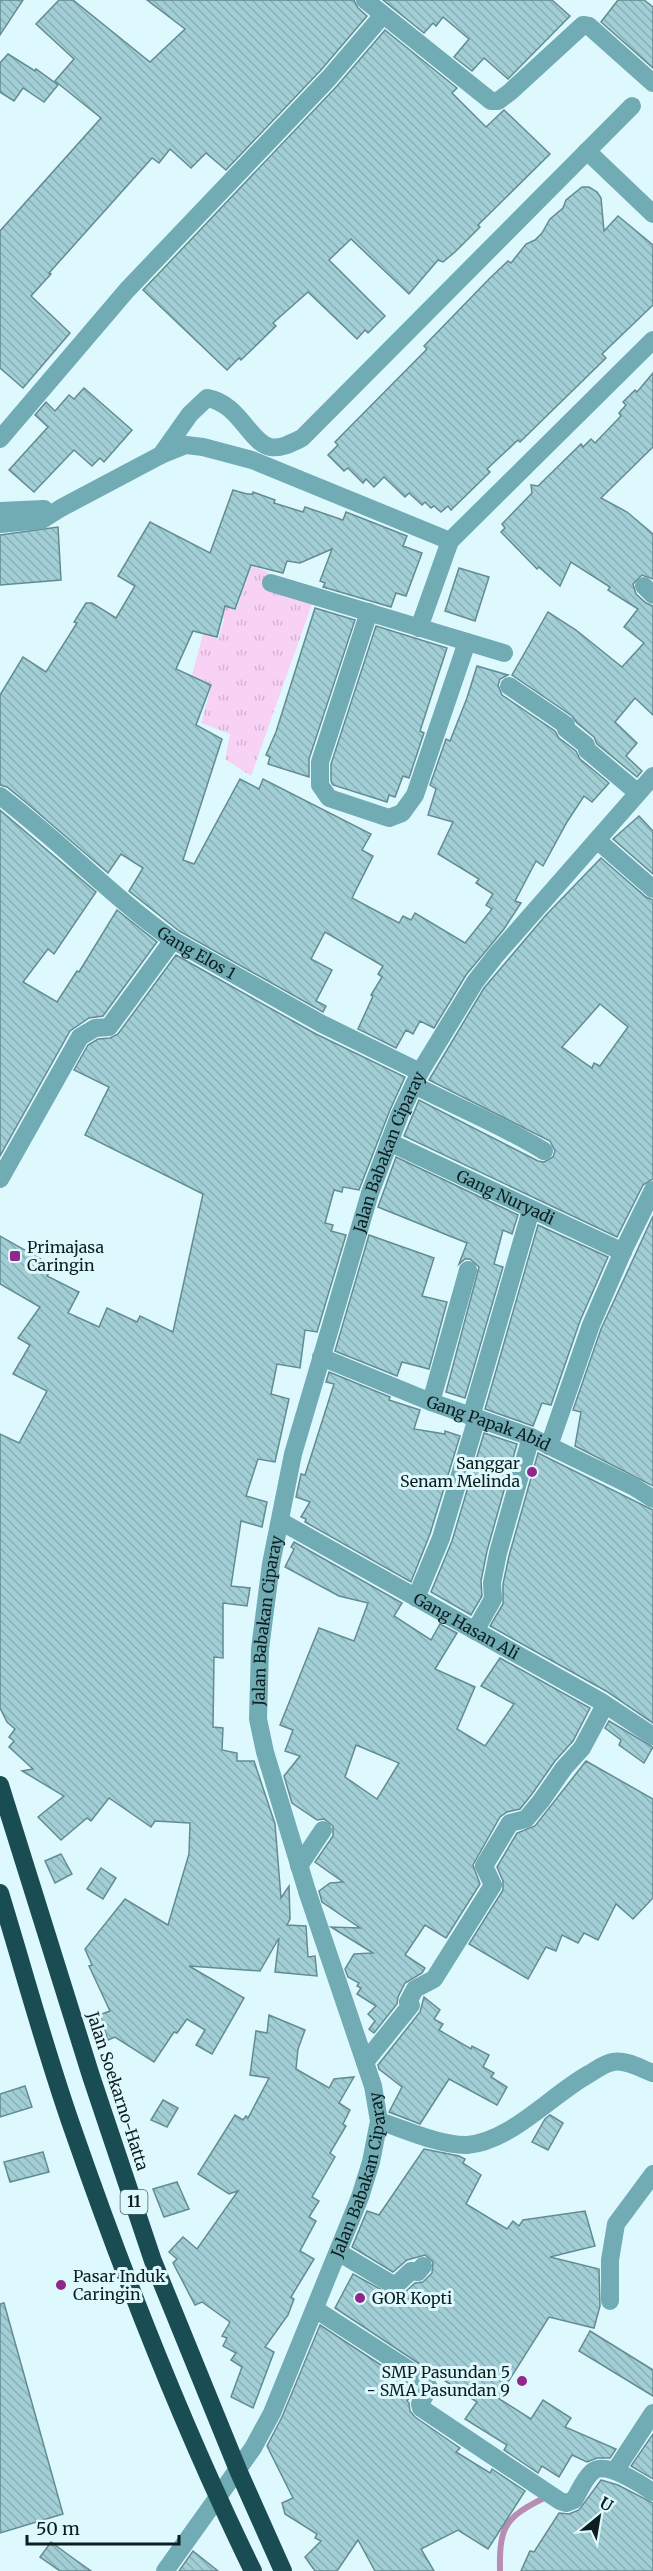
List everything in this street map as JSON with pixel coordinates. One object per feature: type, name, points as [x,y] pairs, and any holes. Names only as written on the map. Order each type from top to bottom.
[{"type":"highway","name":"Jalan Soekarno-Hatta","points":[[0,1785],[91,2076],[153,2261],[238,2470],[283,2571]]},
{"type":"highway","name":"11","points":[[0,1893],[72,2126],[146,2323],[218,2497],[253,2571]]},
{"type":"street","points":[[365,0],[490,101],[498,101],[510,92],[583,25],[589,26],[653,83]]},
{"type":"street","points":[[0,439],[127,290],[329,78],[383,15]]},
{"type":"street","points":[[160,454],[190,414],[207,398],[226,405],[261,442],[269,447],[287,446],[302,438],[632,106]]},
{"type":"street","points":[[587,151],[653,214]]},
{"type":"street","points":[[419,628],[450,541],[653,340]]},
{"type":"street","points":[[0,524],[42,520],[160,454],[186,445],[203,447],[252,460],[450,541]]},
{"type":"street","points":[[0,511],[61,508]]},
{"type":"street","points":[[271,583],[504,653]]},
{"type":"street","points":[[369,612],[320,762],[320,785],[329,798],[389,818],[402,813],[415,795],[467,642]]},
{"type":"street","points":[[509,686],[566,725],[566,729],[586,745],[587,750],[638,793]]},
{"type":"street","name":"Jalan Babakan Ciparay","points":[[165,2571],[238,2470],[272,2413],[338,2252],[365,2179],[379,2121],[373,2086],[299,1866],[265,1752],[258,1719],[257,1686],[261,1638],[293,1454],[370,1193],[417,1078],[475,982],[526,919],[653,776]]},
{"type":"street","name":"Gang Elos 1","points":[[0,796],[40,826],[151,925],[173,940],[417,1078],[469,1113],[500,1125],[544,1151]]},
{"type":"street","points":[[597,840],[653,889]]},
{"type":"street","points":[[0,1179],[80,1037],[96,1028],[109,1027],[173,940]]},
{"type":"street","name":"Gang Nuryadi","points":[[389,1142],[623,1252]]},
{"type":"street","points":[[549,1446],[591,1325],[653,1190]]},
{"type":"street","points":[[416,1598],[441,1538],[531,1210]]},
{"type":"street","points":[[431,1402],[468,1270]]},
{"type":"street","name":"Gang Papak Abid","points":[[321,1357],[431,1402],[531,1437],[653,1499]]},
{"type":"street","points":[[475,1631],[493,1599],[492,1583],[498,1552],[531,1437]]},
{"type":"street","name":"Gang Hasan Ali","points":[[280,1521],[605,1705],[653,1736]]},
{"type":"street","points":[[365,2062],[411,2006],[408,2002],[416,1989],[434,1979],[476,1915],[493,1885],[484,1866],[510,1822],[526,1819],[541,1801],[564,1768],[582,1748],[605,1705]]},
{"type":"street","points":[[299,1866],[323,1830]]},
{"type":"street","points":[[379,2121],[454,2145],[470,2145],[493,2140],[540,2109],[567,2087],[612,2062],[621,2061],[653,2073]]},
{"type":"street","points":[[610,2301],[610,2260],[616,2224],[653,2174]]},
{"type":"street","points":[[338,2252],[395,2286],[411,2271],[418,2272],[423,2266]]},
{"type":"street","points":[[315,2308],[425,2380],[429,2388],[420,2404],[421,2408],[560,2501],[566,2503],[574,2500],[594,2470],[615,2471],[653,2492]]},
{"type":"street","points":[[615,2471],[653,2413]]},
{"type":"green space","points":[[252,566],[269,572],[265,588],[312,604],[251,776],[225,759],[230,734],[201,723],[212,684],[192,675],[203,634],[219,639],[224,618],[204,612],[208,601],[236,610]]},
{"type":"building","points":[[0,0],[23,0],[0,35]]},
{"type":"building","points":[[59,0],[73,0],[150,62],[185,29],[147,0],[354,0],[358,8],[367,16],[321,70],[226,170],[206,153],[191,168],[170,149],[159,163],[152,158],[31,296],[70,333],[23,388],[0,368],[0,231],[101,118],[55,81],[74,59],[36,24]]},
{"type":"building","points":[[383,0],[552,0],[570,16],[508,79],[484,58],[472,71],[454,57],[469,39],[443,17],[436,26],[433,23],[424,33]]},
{"type":"building","points":[[618,0],[644,0],[653,7],[653,68],[601,22]]},
{"type":"building","points":[[385,30],[457,88],[452,93],[486,127],[504,110],[550,154],[478,225],[480,227],[455,252],[443,262],[438,260],[409,294],[351,239],[329,260],[385,316],[368,333],[365,330],[357,339],[308,292],[273,323],[276,326],[241,360],[239,358],[227,370],[143,290],[337,86]]},
{"type":"building","points":[[8,54],[35,71],[36,69],[58,85],[44,102],[23,88],[14,101],[0,92],[0,63]]},
{"type":"building","points":[[582,187],[589,187],[601,198],[604,231],[618,216],[653,245],[653,305],[602,354],[606,358],[520,442],[518,440],[487,469],[490,472],[451,510],[448,506],[441,512],[434,506],[431,508],[425,502],[422,505],[409,493],[405,497],[384,477],[374,487],[366,479],[363,483],[348,468],[344,471],[328,455],[338,445],[335,442],[427,349],[424,346],[489,279],[508,261],[511,263],[526,244],[535,240],[542,233],[550,219],[563,208],[566,200]]},
{"type":"building","points":[[653,373],[653,447],[601,498],[627,512],[653,534],[653,579],[642,575],[633,584],[636,594],[653,606],[653,715],[635,698],[615,722],[637,743],[626,756],[642,771],[637,777],[597,744],[594,737],[572,716],[512,675],[548,612],[576,630],[622,667],[644,643],[624,627],[638,609],[608,590],[610,587],[571,562],[560,586],[539,567],[537,569],[501,532],[505,528],[502,524],[532,493],[531,485],[538,486],[581,444],[583,447],[591,439],[595,443],[621,416],[619,413],[626,405],[623,402],[635,390],[637,392]]},
{"type":"building","points":[[84,388],[132,430],[104,462],[100,458],[92,466],[74,450],[34,492],[9,470],[48,427],[35,415],[46,402],[55,411],[69,395],[74,399]]},
{"type":"building","points":[[233,490],[247,494],[253,494],[253,492],[275,500],[274,503],[303,512],[305,507],[343,520],[346,512],[407,536],[403,546],[422,553],[406,596],[396,593],[391,607],[323,587],[325,583],[320,581],[332,549],[300,563],[287,561],[283,573],[251,565],[235,609],[225,606],[217,637],[193,631],[176,669],[211,685],[196,725],[222,739],[183,860],[194,864],[240,779],[259,789],[263,779],[371,834],[362,850],[373,856],[352,898],[399,923],[403,916],[411,920],[415,913],[465,943],[492,909],[486,905],[493,894],[476,883],[479,879],[438,854],[453,822],[428,815],[436,789],[430,785],[446,739],[450,741],[467,698],[477,666],[508,675],[500,679],[498,685],[502,695],[555,731],[559,738],[576,751],[580,759],[609,783],[592,802],[584,796],[543,866],[536,861],[515,901],[521,903],[504,929],[466,975],[434,1028],[420,1021],[413,1034],[406,1030],[396,1048],[358,1029],[373,996],[371,995],[382,977],[378,974],[383,966],[325,932],[311,959],[332,970],[316,1001],[326,1006],[323,1012],[179,931],[129,891],[143,868],[121,854],[108,873],[7,787],[0,785],[0,695],[23,657],[46,672],[77,623],[74,622],[86,603],[92,603],[116,618],[135,586],[118,576],[150,522],[210,553]]},
{"type":"building","points":[[58,527],[61,580],[0,585],[0,535]]},
{"type":"building","points":[[459,568],[489,577],[475,621],[445,611]]},
{"type":"building","points":[[315,608],[355,620],[309,759],[309,777],[268,764],[270,757],[266,755],[276,732]]},
{"type":"building","points":[[376,626],[447,648],[420,731],[424,733],[409,778],[403,776],[395,797],[389,795],[387,802],[333,785],[331,781],[331,764]]},
{"type":"building","points":[[0,810],[96,892],[54,954],[48,949],[23,982],[57,1002],[77,971],[79,972],[117,910],[157,942],[103,1016],[89,1018],[70,1031],[0,1156]]},
{"type":"building","points":[[639,816],[653,831],[653,874],[613,839]]},
{"type":"building","points":[[601,858],[646,897],[653,900],[653,1179],[643,1185],[617,1237],[404,1136],[419,1100],[538,1161],[544,1162],[553,1157],[555,1151],[550,1141],[429,1080],[484,988],[546,915]],"holes":[[[600,1004],[628,1027],[600,1066],[594,1063],[592,1068],[562,1047]]]},
{"type":"building","points":[[176,955],[316,1034],[405,1077],[359,1190],[343,1187],[342,1192],[334,1190],[325,1223],[333,1225],[331,1231],[346,1235],[317,1332],[305,1330],[300,1368],[277,1364],[271,1394],[289,1399],[275,1462],[258,1459],[246,1496],[267,1502],[262,1527],[241,1521],[231,1586],[250,1588],[247,1606],[223,1603],[223,1658],[214,1657],[213,1727],[223,1728],[222,1750],[237,1753],[237,1761],[254,1761],[275,1824],[281,1898],[289,1886],[290,1919],[287,1925],[306,1926],[308,1957],[315,1956],[317,1976],[275,1972],[279,1938],[260,1971],[189,1966],[244,1998],[212,2054],[196,2045],[205,2030],[187,2019],[177,2033],[174,2032],[154,2062],[115,2037],[108,2040],[99,2015],[110,2011],[89,1966],[92,1965],[85,1949],[125,1899],[168,1925],[189,1854],[190,1823],[155,1821],[151,1827],[109,1798],[91,1821],[87,1818],[61,1840],[38,1817],[64,1796],[22,1771],[33,1769],[9,1747],[14,1741],[9,1737],[15,1729],[7,1722],[0,1708],[0,1434],[19,1443],[47,1391],[13,1374],[30,1345],[18,1338],[40,1307],[0,1284],[0,1236],[53,1266],[47,1276],[79,1292],[68,1313],[99,1327],[107,1308],[137,1322],[140,1316],[173,1332],[203,1194],[85,1135],[109,1087],[74,1070],[88,1045],[98,1039],[110,1038],[118,1034]]},
{"type":"building","points":[[396,1157],[518,1215],[512,1234],[503,1230],[494,1264],[503,1267],[465,1398],[446,1392],[479,1267],[470,1259],[465,1259],[459,1264],[467,1243],[378,1207]]},
{"type":"building","points":[[653,1216],[653,1486],[575,1446],[581,1412],[573,1410],[601,1329]]},
{"type":"building","points":[[538,1225],[608,1257],[580,1321],[551,1405],[542,1403],[533,1426],[485,1409]]},
{"type":"building","points":[[369,1235],[434,1258],[422,1296],[447,1302],[429,1369],[402,1362],[397,1376],[335,1351]]},
{"type":"building","points":[[329,1372],[390,1397],[389,1400],[420,1410],[414,1429],[445,1434],[445,1431],[460,1436],[430,1534],[411,1582],[305,1522],[306,1519],[301,1517],[310,1502],[296,1497],[301,1474],[305,1475],[334,1384],[326,1382]]},
{"type":"building","points":[[484,1433],[517,1444],[487,1551],[481,1581],[482,1596],[471,1615],[431,1592],[452,1541]]},
{"type":"building","points":[[538,1453],[653,1510],[653,1723],[606,1691],[490,1626],[503,1604],[503,1584],[509,1556]]},
{"type":"building","points":[[294,1542],[402,1603],[394,1616],[431,1640],[440,1624],[457,1633],[435,1669],[475,1687],[457,1729],[485,1746],[514,1704],[481,1686],[500,1658],[590,1708],[573,1741],[555,1761],[520,1809],[507,1812],[500,1817],[473,1865],[480,1884],[446,1938],[425,1925],[405,1955],[425,1968],[422,1973],[405,1983],[397,2004],[374,2033],[369,2029],[375,2021],[368,2014],[376,2006],[357,1994],[361,1988],[357,1986],[359,1983],[348,1977],[345,1969],[354,1954],[373,1953],[331,1927],[360,1928],[322,1902],[319,1891],[330,1883],[343,1882],[315,1862],[333,1836],[333,1826],[324,1819],[317,1820],[292,1803],[284,1776],[300,1756],[285,1751],[293,1730],[280,1725],[319,1628],[354,1641],[368,1603],[339,1596],[285,1567],[294,1549],[291,1547]],"holes":[[[356,1745],[399,1763],[377,1799],[345,1777]]]},
{"type":"building","points":[[609,1721],[653,1747],[644,1763],[619,1745],[621,1740],[605,1728]]},
{"type":"building","points":[[586,1761],[653,1799],[653,1898],[633,1919],[616,1904],[598,1940],[584,1933],[578,1943],[562,1935],[556,1951],[546,1947],[528,1979],[469,1944],[503,1890],[503,1881],[497,1867],[517,1833],[535,1826]]},
{"type":"building","points":[[61,1854],[72,1874],[55,1883],[45,1861]]},
{"type":"building","points":[[101,1868],[116,1878],[103,1899],[87,1889]]},
{"type":"building","points":[[424,1997],[440,2010],[434,2019],[443,2024],[439,2030],[471,2049],[472,2046],[489,2055],[483,2067],[494,2073],[491,2077],[507,2087],[497,2105],[449,2079],[420,2124],[389,2112],[402,2087],[379,2069],[378,2065],[420,2012]]},
{"type":"building","points":[[269,2015],[305,2030],[298,2049],[296,2069],[329,2088],[334,2079],[354,2077],[339,2103],[350,2110],[343,2124],[346,2126],[330,2153],[335,2157],[312,2197],[319,2201],[309,2217],[316,2221],[300,2251],[314,2259],[291,2297],[294,2299],[288,2315],[265,2347],[274,2352],[253,2408],[231,2397],[242,2367],[231,2360],[236,2353],[223,2346],[227,2338],[222,2336],[230,2322],[202,2302],[195,2305],[173,2263],[177,2259],[169,2252],[183,2237],[197,2249],[238,2191],[229,2194],[198,2174],[235,2115],[243,2120],[246,2116],[248,2118],[269,2078],[250,2075],[256,2031],[267,2033]]},
{"type":"building","points":[[25,2086],[32,2107],[0,2117],[0,2094]]},
{"type":"building","points":[[163,2100],[178,2108],[167,2127],[151,2120]]},
{"type":"building","points":[[550,2115],[563,2123],[548,2150],[532,2142],[545,2119]]},
{"type":"building","points":[[424,2149],[465,2159],[463,2163],[481,2175],[466,2204],[507,2229],[513,2221],[519,2226],[523,2220],[585,2211],[595,2246],[550,2257],[599,2269],[600,2306],[594,2328],[549,2317],[498,2398],[531,2419],[543,2400],[571,2418],[565,2427],[616,2449],[610,2458],[597,2458],[587,2462],[572,2455],[559,2477],[542,2466],[538,2473],[504,2450],[507,2445],[465,2419],[477,2402],[335,2308],[353,2274],[395,2297],[403,2294],[415,2283],[423,2282],[432,2273],[433,2262],[425,2255],[407,2260],[393,2272],[352,2247],[367,2211],[379,2215]]},
{"type":"building","points":[[43,2152],[49,2172],[10,2182],[4,2162]]},
{"type":"building","points":[[177,2182],[189,2209],[164,2217],[153,2189]]},
{"type":"building","points":[[4,2303],[63,2514],[0,2533],[0,2304]]},
{"type":"building","points":[[320,2325],[416,2388],[407,2401],[410,2411],[415,2417],[460,2448],[456,2452],[490,2473],[492,2469],[525,2491],[488,2549],[458,2530],[421,2549],[434,2571],[375,2571],[358,2540],[337,2571],[315,2571],[305,2557],[321,2541],[315,2538],[317,2534],[285,2514],[282,2503],[293,2498],[267,2446],[282,2417]]},
{"type":"building","points":[[590,2331],[653,2370],[653,2396],[579,2351]]},
{"type":"building","points":[[653,2434],[653,2479],[631,2466]]},
{"type":"building","points":[[601,2480],[618,2485],[653,2503],[653,2571],[521,2571],[530,2551],[534,2552],[559,2513],[569,2514],[579,2510]]},
{"type":"building","points":[[51,2542],[91,2571],[60,2571],[40,2557]]},
{"type":"building","points":[[193,2551],[218,2571],[179,2571]]},
{"type":"waterway","points":[[500,2571],[501,2543],[508,2524],[522,2511],[546,2497]]},
{"type":"place","name":"Primajasa Caringin","points":[[15,1256]]},
{"type":"place","name":"Sanggar Senam Melinda","points":[[532,1472]]},
{"type":"place","name":"Pasar Induk Caringin","points":[[61,2285]]},
{"type":"place","name":"GOR Kopti","points":[[360,2298]]},
{"type":"place","name":"SMP Pasundan 5 - SMA Pasundan 9","points":[[522,2381]]}]
